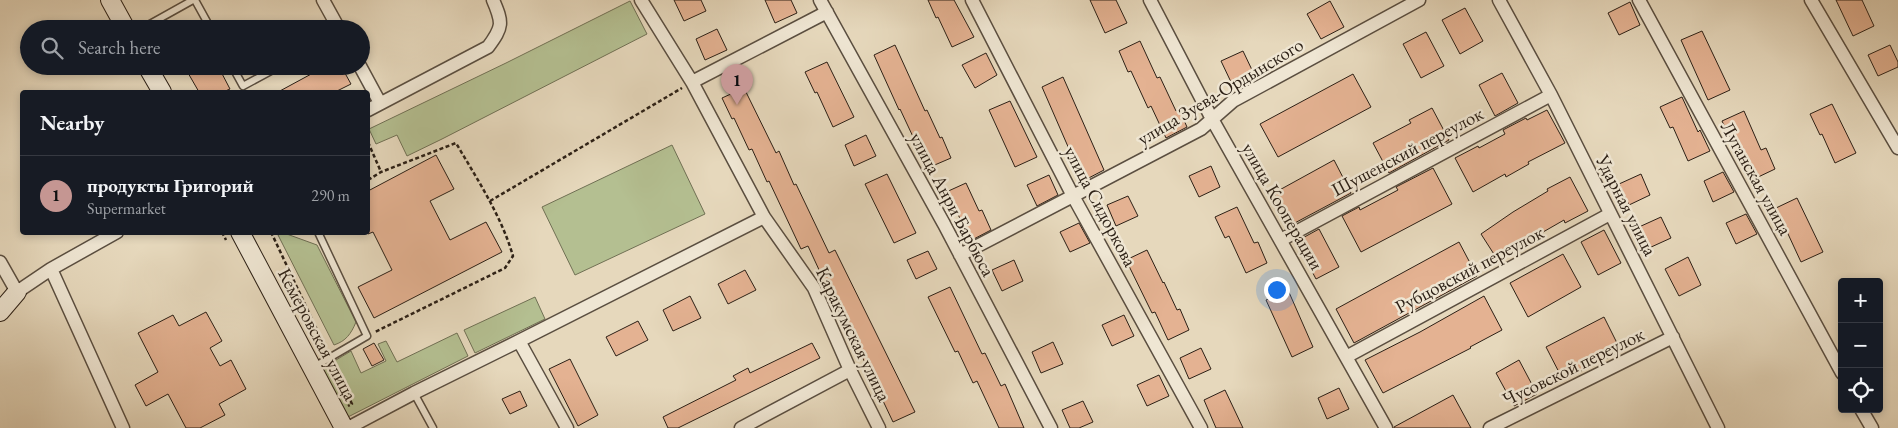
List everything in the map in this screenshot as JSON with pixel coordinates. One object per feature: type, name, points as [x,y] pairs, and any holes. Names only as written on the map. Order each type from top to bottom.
[{"type":"street","points":[[110,0],[121,20]]},
{"type":"street","points":[[323,0],[334,20]]},
{"type":"street","points":[[370,109],[488,47],[498,34],[501,18],[493,0]]},
{"type":"street","name":"Каракумская улица","points":[[641,0],[692,82],[764,217],[814,288],[850,370],[879,428]]},
{"type":"street","name":"улица Анри Барбюса","points":[[820,0],[960,255],[1050,428]]},
{"type":"street","name":"улица Сидоркова","points":[[972,0],[1073,196],[1200,428]]},
{"type":"street","name":"улица Кооперации","points":[[1150,0],[1212,119],[1386,428]]},
{"type":"street","name":"улица Зуева-Ордынского","points":[[960,255],[1201,129],[1233,101],[1419,0]]},
{"type":"street","name":"Ударная улица","points":[[1500,0],[1551,95],[1718,428]]},
{"type":"street","name":"Луганская улица","points":[[1639,0],[1839,368]]},
{"type":"street","points":[[1811,0],[1898,148]]},
{"type":"street","points":[[692,82],[827,12]]},
{"type":"street","points":[[152,75],[161,90]]},
{"type":"street","points":[[365,75],[380,103]]},
{"type":"street","name":"Шушенский переулок","points":[[1281,240],[1551,95]]},
{"type":"street","name":"Рубцовский переулок","points":[[1346,357],[1610,214]]},
{"type":"street","points":[[346,428],[764,217]]},
{"type":"street","points":[[0,302],[112,235]]},
{"type":"street","name":"Кемеровская улица","points":[[242,235],[311,369],[346,428]]},
{"type":"street","points":[[0,262],[17,292]]},
{"type":"street","points":[[51,270],[123,428]]},
{"type":"street","points":[[0,312],[17,292]]},
{"type":"street","name":"Чусовской переулок","points":[[1490,428],[1673,337]]},
{"type":"street","points":[[520,341],[567,428]]},
{"type":"street","points":[[741,428],[850,370]]},
{"type":"street","points":[[1864,413],[1872,428]]},
{"type":"lane","points":[[157,20],[194,0],[206,20]]},
{"type":"lane","points":[[237,75],[243,86],[263,75]]},
{"type":"lane","points":[[311,369],[367,336],[319,235]]},
{"type":"lane","points":[[414,393],[433,428]]},
{"type":"path","points":[[490,202],[692,82]]},
{"type":"path","points":[[367,336],[505,268],[513,256],[508,238],[490,202],[456,143],[381,172],[370,179]]},
{"type":"path","points":[[370,147],[381,172]]},
{"type":"path","points":[[272,235],[330,358]]},
{"type":"green space","points":[[630,1],[647,34],[407,156],[397,135],[376,144],[370,129]]},
{"type":"green space","points":[[672,145],[705,214],[575,275],[542,207]]},
{"type":"green space","points":[[278,235],[290,235],[317,245],[356,322],[348,336],[334,345]]},
{"type":"green space","points":[[535,297],[545,319],[475,353],[464,330]]},
{"type":"green space","points":[[457,333],[468,356],[344,419],[321,369],[351,351],[361,373],[386,361],[378,344],[386,341],[397,362]]},
{"type":"building","points":[[674,0],[701,0],[706,11],[684,21]]},
{"type":"building","points":[[765,0],[791,0],[797,13],[775,23]]},
{"type":"building","points":[[928,0],[954,0],[974,37],[952,47]]},
{"type":"building","points":[[1090,0],[1116,0],[1127,23],[1105,33]]},
{"type":"building","points":[[1836,0],[1862,0],[1874,26],[1853,36]]},
{"type":"building","points":[[1330,1],[1344,27],[1321,39],[1307,14]]},
{"type":"building","points":[[1630,2],[1640,25],[1619,35],[1608,13]]},
{"type":"building","points":[[1465,8],[1483,41],[1460,54],[1442,20]]},
{"type":"building","points":[[717,29],[727,50],[705,60],[696,39]]},
{"type":"building","points":[[1702,31],[1730,90],[1708,100],[1681,40]]},
{"type":"building","points":[[1426,32],[1444,66],[1421,78],[1403,44]]},
{"type":"building","points":[[1140,41],[1157,78],[1160,77],[1176,111],[1179,109],[1187,127],[1166,138],[1151,106],[1148,108],[1131,71],[1128,72],[1119,51]]},
{"type":"building","points":[[895,45],[925,111],[927,110],[940,138],[942,137],[951,158],[930,167],[899,110],[874,55]]},
{"type":"building","points":[[1890,45],[1898,62],[1898,67],[1878,76],[1868,55]]},
{"type":"building","points":[[1243,51],[1253,72],[1231,82],[1221,61]]},
{"type":"building","points":[[986,53],[997,75],[975,88],[962,65]]},
{"type":"building","points":[[827,62],[854,117],[833,127],[817,92],[815,93],[805,72]]},
{"type":"building","points":[[1502,73],[1518,103],[1495,116],[1479,85]]},
{"type":"building","points":[[1353,74],[1371,107],[1278,157],[1260,124]]},
{"type":"building","points":[[189,75],[223,75],[230,89],[228,90],[198,90]]},
{"type":"building","points":[[309,75],[346,75],[351,84],[339,90],[282,90]]},
{"type":"building","points":[[1063,77],[1104,170],[1083,181],[1042,87]]},
{"type":"building","points":[[744,88],[776,153],[779,151],[794,185],[796,184],[829,253],[835,250],[915,412],[893,422],[808,246],[801,249],[769,181],[767,182],[752,149],[749,150],[734,118],[732,119],[722,98]]},
{"type":"building","points":[[1682,97],[1698,132],[1700,130],[1710,151],[1688,161],[1673,127],[1670,128],[1660,107]]},
{"type":"building","points":[[1010,101],[1037,157],[1015,167],[989,110]]},
{"type":"building","points":[[1832,104],[1856,153],[1835,163],[1822,134],[1820,135],[1810,114]]},
{"type":"building","points":[[1432,108],[1449,140],[1389,173],[1373,143],[1411,123],[1409,120]]},
{"type":"building","points":[[1547,110],[1565,143],[1528,162],[1529,164],[1506,177],[1505,174],[1473,192],[1455,158],[1505,134],[1503,130],[1526,118],[1527,120]]},
{"type":"building","points":[[1744,111],[1761,150],[1766,148],[1775,169],[1754,179],[1736,140],[1732,142],[1722,121]]},
{"type":"building","points":[[866,135],[876,156],[854,166],[845,145]]},
{"type":"building","points":[[436,155],[454,189],[430,201],[450,240],[486,222],[502,252],[374,318],[358,287],[392,270],[373,232],[370,233],[370,190]]},
{"type":"building","points":[[1334,160],[1351,193],[1291,225],[1274,193]]},
{"type":"building","points":[[1211,166],[1220,187],[1199,197],[1189,176]]},
{"type":"building","points":[[1433,168],[1452,204],[1361,252],[1342,216],[1359,207],[1360,210],[1398,190],[1396,187]]},
{"type":"building","points":[[1723,172],[1734,192],[1713,202],[1704,181]]},
{"type":"building","points":[[887,174],[916,233],[894,243],[865,184]]},
{"type":"building","points":[[1641,174],[1650,195],[1629,205],[1619,184]]},
{"type":"building","points":[[1049,175],[1058,195],[1037,206],[1027,185]]},
{"type":"building","points":[[1570,177],[1588,211],[1565,223],[1564,220],[1517,247],[1519,249],[1499,262],[1481,234],[1548,191],[1547,189]]},
{"type":"building","points":[[966,183],[979,211],[982,210],[991,230],[970,241],[957,212],[954,214],[944,193]]},
{"type":"building","points":[[1128,196],[1138,216],[1116,226],[1107,205]]},
{"type":"building","points":[[1797,198],[1823,252],[1801,262],[1776,208]]},
{"type":"building","points":[[1237,207],[1254,243],[1258,242],[1267,263],[1246,273],[1229,236],[1225,238],[1215,217]]},
{"type":"building","points":[[1746,214],[1757,234],[1736,244],[1726,223]]},
{"type":"building","points":[[1661,217],[1671,238],[1649,248],[1639,227]]},
{"type":"building","points":[[1079,223],[1090,243],[1070,252],[1060,232]]},
{"type":"building","points":[[1319,229],[1339,267],[1316,279],[1298,245],[1301,244],[1299,240]]},
{"type":"building","points":[[1604,230],[1621,263],[1598,275],[1581,242]]},
{"type":"building","points":[[1459,242],[1477,276],[1354,343],[1336,309]]},
{"type":"building","points":[[1147,250],[1177,310],[1180,309],[1189,330],[1168,340],[1155,312],[1152,313],[1126,260]]},
{"type":"building","points":[[928,251],[937,269],[916,279],[907,260]]},
{"type":"building","points":[[1563,254],[1581,287],[1528,317],[1510,283]]},
{"type":"building","points":[[1688,257],[1701,285],[1679,296],[1665,269]]},
{"type":"building","points":[[1014,260],[1023,281],[1002,291],[992,270]]},
{"type":"building","points":[[745,270],[756,290],[728,304],[718,284]]},
{"type":"building","points":[[950,287],[982,354],[985,353],[1001,386],[1005,384],[1024,428],[999,428],[977,381],[973,383],[958,351],[955,352],[928,297]]},
{"type":"building","points":[[1288,290],[1313,347],[1292,357],[1266,300]]},
{"type":"building","points":[[690,296],[701,318],[673,331],[663,310]]},
{"type":"building","points":[[1484,296],[1502,330],[1383,393],[1365,360]]},
{"type":"building","points":[[206,312],[222,341],[210,348],[220,366],[231,360],[246,389],[219,404],[225,415],[200,428],[186,428],[168,394],[146,406],[135,385],[158,372],[138,333],[173,315],[179,326]]},
{"type":"building","points":[[1124,315],[1134,336],[1112,346],[1102,325]]},
{"type":"building","points":[[1604,317],[1621,351],[1563,380],[1546,347]]},
{"type":"building","points":[[638,321],[648,340],[616,356],[606,337]]},
{"type":"building","points":[[1053,342],[1063,364],[1041,373],[1032,352]]},
{"type":"building","points":[[374,343],[384,360],[372,366],[363,349]]},
{"type":"building","points":[[812,343],[820,358],[678,428],[668,428],[663,417],[736,380],[733,376],[748,368],[750,373]]},
{"type":"building","points":[[1201,348],[1211,369],[1189,379],[1180,358]]},
{"type":"building","points":[[570,359],[598,415],[578,426],[549,369]]},
{"type":"building","points":[[1519,360],[1537,394],[1514,406],[1496,373]]},
{"type":"building","points":[[1159,375],[1169,396],[1147,406],[1137,385]]},
{"type":"building","points":[[1339,388],[1349,409],[1327,419],[1318,398]]},
{"type":"building","points":[[1225,390],[1243,428],[1216,428],[1204,400]]},
{"type":"building","points":[[520,391],[527,406],[510,414],[502,399]]},
{"type":"building","points":[[1453,395],[1471,428],[1394,428],[1394,427]]},
{"type":"building","points":[[1083,401],[1093,422],[1079,428],[1070,428],[1062,410]]},
{"type":"place","name":"продукты Григорий","points":[[737,105]]}]
